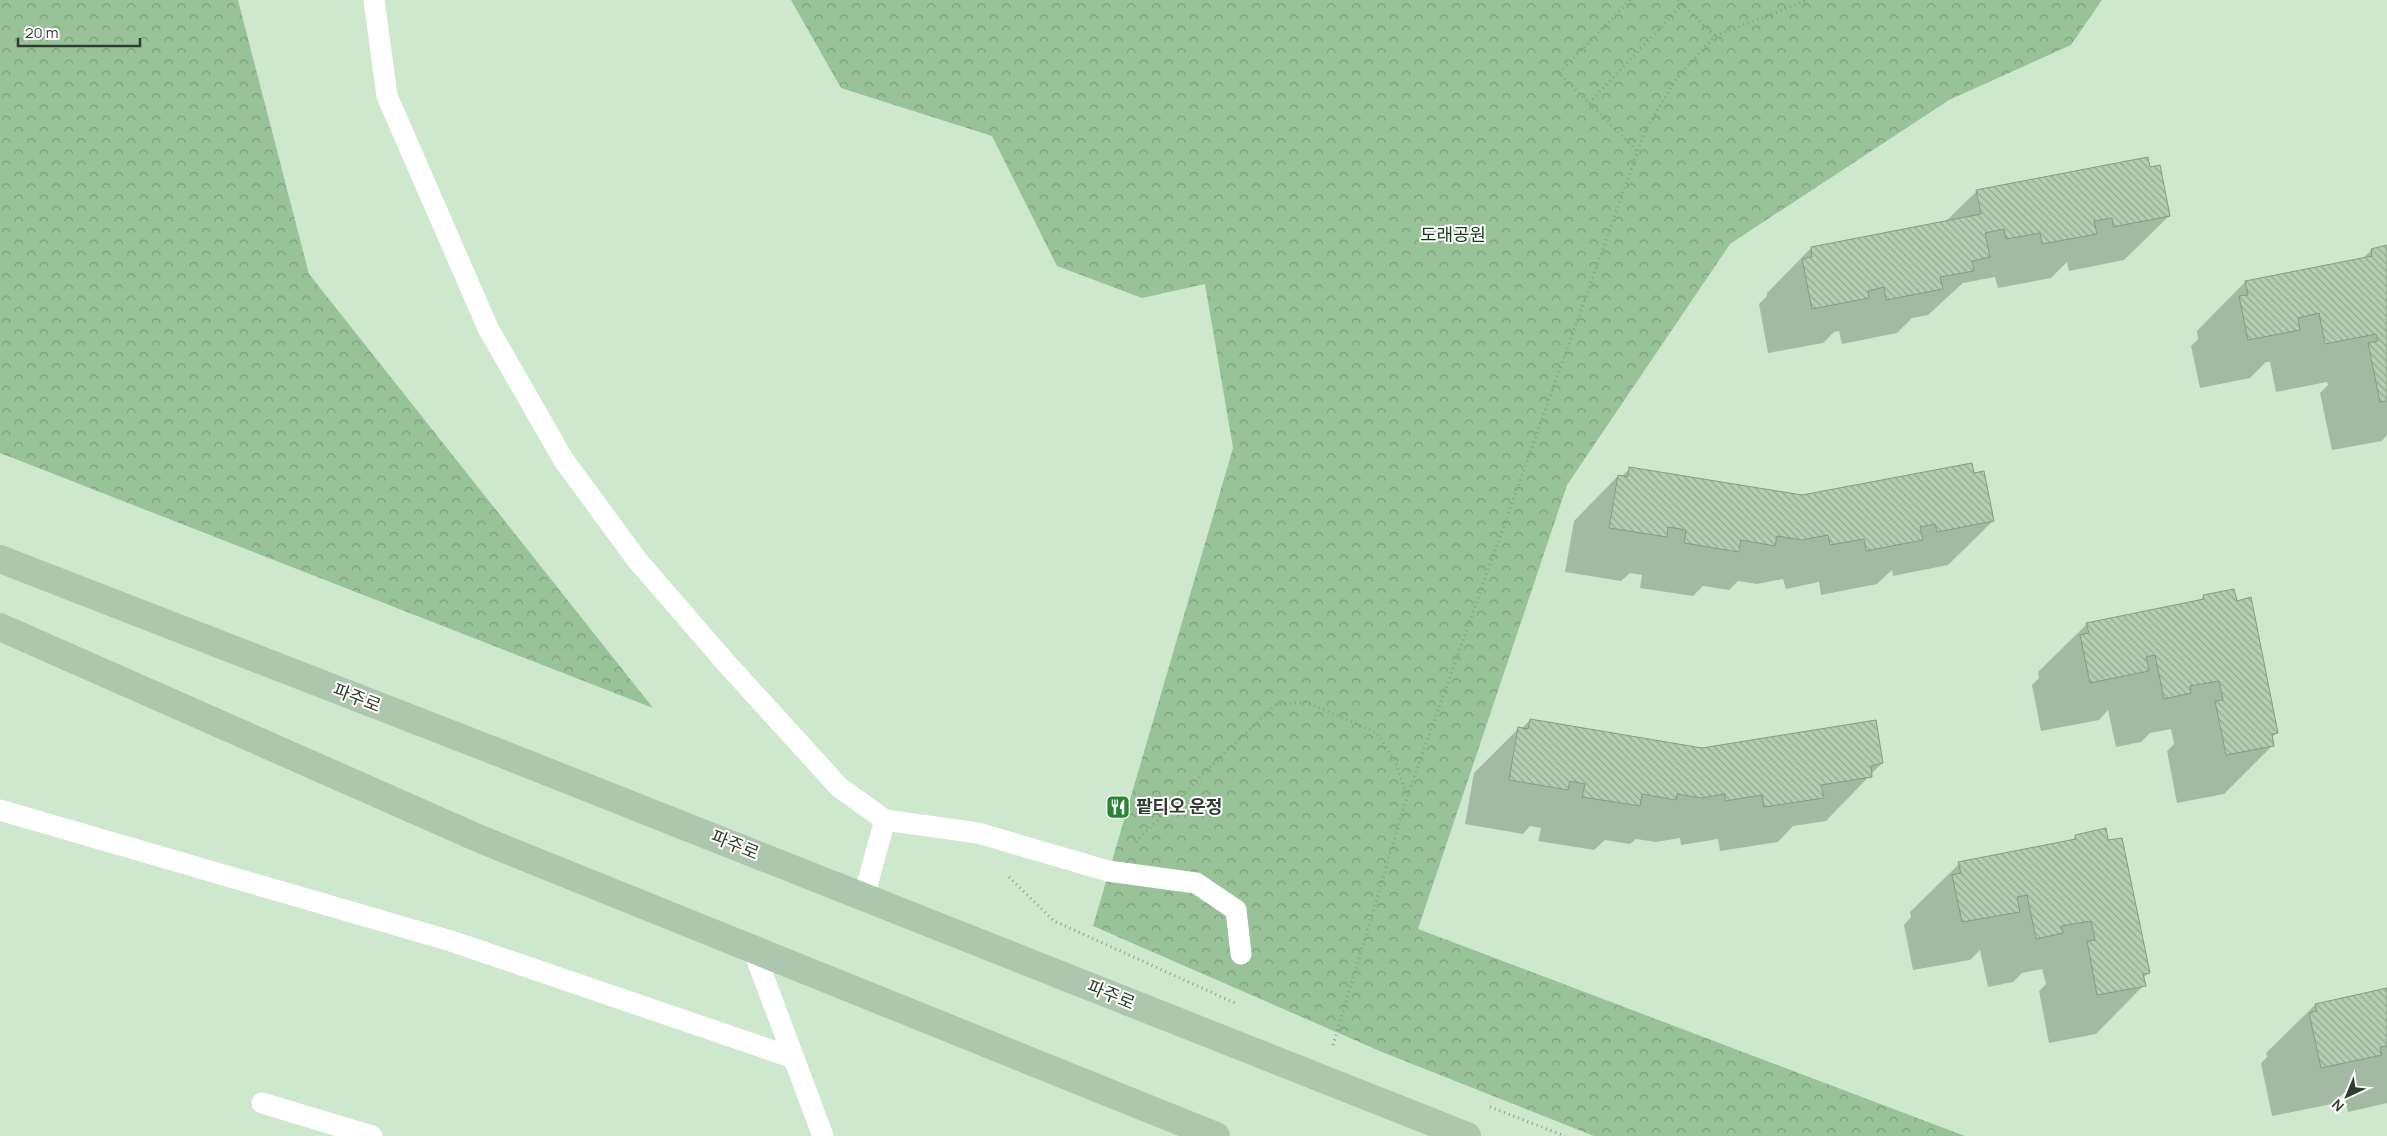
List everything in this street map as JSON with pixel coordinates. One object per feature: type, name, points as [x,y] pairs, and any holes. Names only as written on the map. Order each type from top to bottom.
[{"type":"main road","name":"파주로","points":[[0,559],[864,896],[1467,1136]]},
{"type":"main road","points":[[0,627],[480,840],[1216,1136]]},
{"type":"lane","points":[[374,0],[387,96],[488,328],[563,459],[636,560],[727,664],[839,787],[885,820],[978,833],[1108,871],[1196,883],[1236,910],[1241,954]]},
{"type":"lane","points":[[0,810],[451,941],[794,1058]]},
{"type":"lane","points":[[864,896],[885,820]]},
{"type":"lane","points":[[753,949],[823,1136]]},
{"type":"lane","points":[[262,1103],[372,1136]]},
{"type":"path","points":[[1630,0],[1558,73],[1638,152]]},
{"type":"path","points":[[1678,0],[1714,36]]},
{"type":"path","points":[[1341,1051],[1332,1047],[1407,797],[1645,131],[1676,79],[1714,36],[1808,0]]},
{"type":"path","points":[[1589,103],[1683,4]]},
{"type":"path","points":[[1108,871],[1223,754],[1276,705],[1306,702],[1377,733],[1396,762],[1407,797]]},
{"type":"path","points":[[1008,877],[1054,921],[1242,1006]]},
{"type":"path","points":[[1481,1104],[1565,1136]]},
{"type":"green space","points":[[0,0],[238,0],[309,274],[653,708],[0,453]]},
{"type":"green space","name":"도래공원","points":[[791,0],[2102,0],[2071,45],[1949,100],[1730,244],[1567,485],[1418,929],[1965,1136],[1594,1136],[1382,1052],[1093,926],[1233,448],[1205,284],[1142,298],[1057,266],[992,136],[841,88]]},
{"type":"building","points":[[2148,157],[2150,167],[2160,165],[2170,216],[2113,227],[2112,218],[2094,221],[2097,234],[2042,244],[2040,233],[2006,239],[2004,229],[1985,233],[1990,257],[1972,261],[1974,271],[1940,277],[1943,289],[1886,300],[1884,287],[1868,291],[1869,298],[1812,309],[1802,259],[1812,257],[1811,247],[1981,214],[1976,190]]},
{"type":"building","points":[[2387,245],[2387,401],[2380,402],[2368,343],[2378,341],[2376,334],[2325,344],[2319,313],[2298,318],[2300,330],[2248,340],[2239,296],[2248,295],[2245,281],[2372,256],[2371,249]]},
{"type":"building","points":[[1972,463],[1974,473],[1984,471],[1994,521],[1937,532],[1935,524],[1920,527],[1923,540],[1866,551],[1864,539],[1830,545],[1828,535],[1802,540],[1777,536],[1775,546],[1741,540],[1739,552],[1684,543],[1686,530],[1668,527],[1667,537],[1609,528],[1618,475],[1628,477],[1629,467],[1802,495]]},
{"type":"building","points":[[2234,589],[2237,601],[2251,597],[2278,733],[2272,734],[2274,746],[2226,755],[2215,701],[2223,700],[2219,681],[2190,686],[2191,693],[2164,699],[2155,655],[2146,657],[2149,671],[2090,683],[2080,635],[2089,633],[2086,623],[2204,599],[2203,595]]},
{"type":"building","points":[[1530,719],[1702,748],[1876,720],[1883,763],[1871,766],[1872,777],[1821,785],[1824,798],[1764,807],[1762,795],[1725,801],[1725,794],[1701,798],[1677,794],[1676,800],[1642,794],[1640,806],[1582,797],[1585,784],[1570,781],[1568,790],[1509,780],[1518,727],[1528,729]]},
{"type":"building","points":[[2106,828],[2108,840],[2122,838],[2150,973],[2143,974],[2146,986],[2097,995],[2087,941],[2095,940],[2091,921],[2061,926],[2063,933],[2036,939],[2027,895],[2017,897],[2020,912],[1962,922],[1952,875],[1961,873],[1958,862],[2076,839],[2075,835]]},
{"type":"building","points":[[2387,988],[2387,1046],[2380,1047],[2382,1055],[2321,1068],[2309,1013],[2317,1011],[2315,1004]]},
{"type":"place","name":"팥티오 운정","points":[[1118,807]]}]
